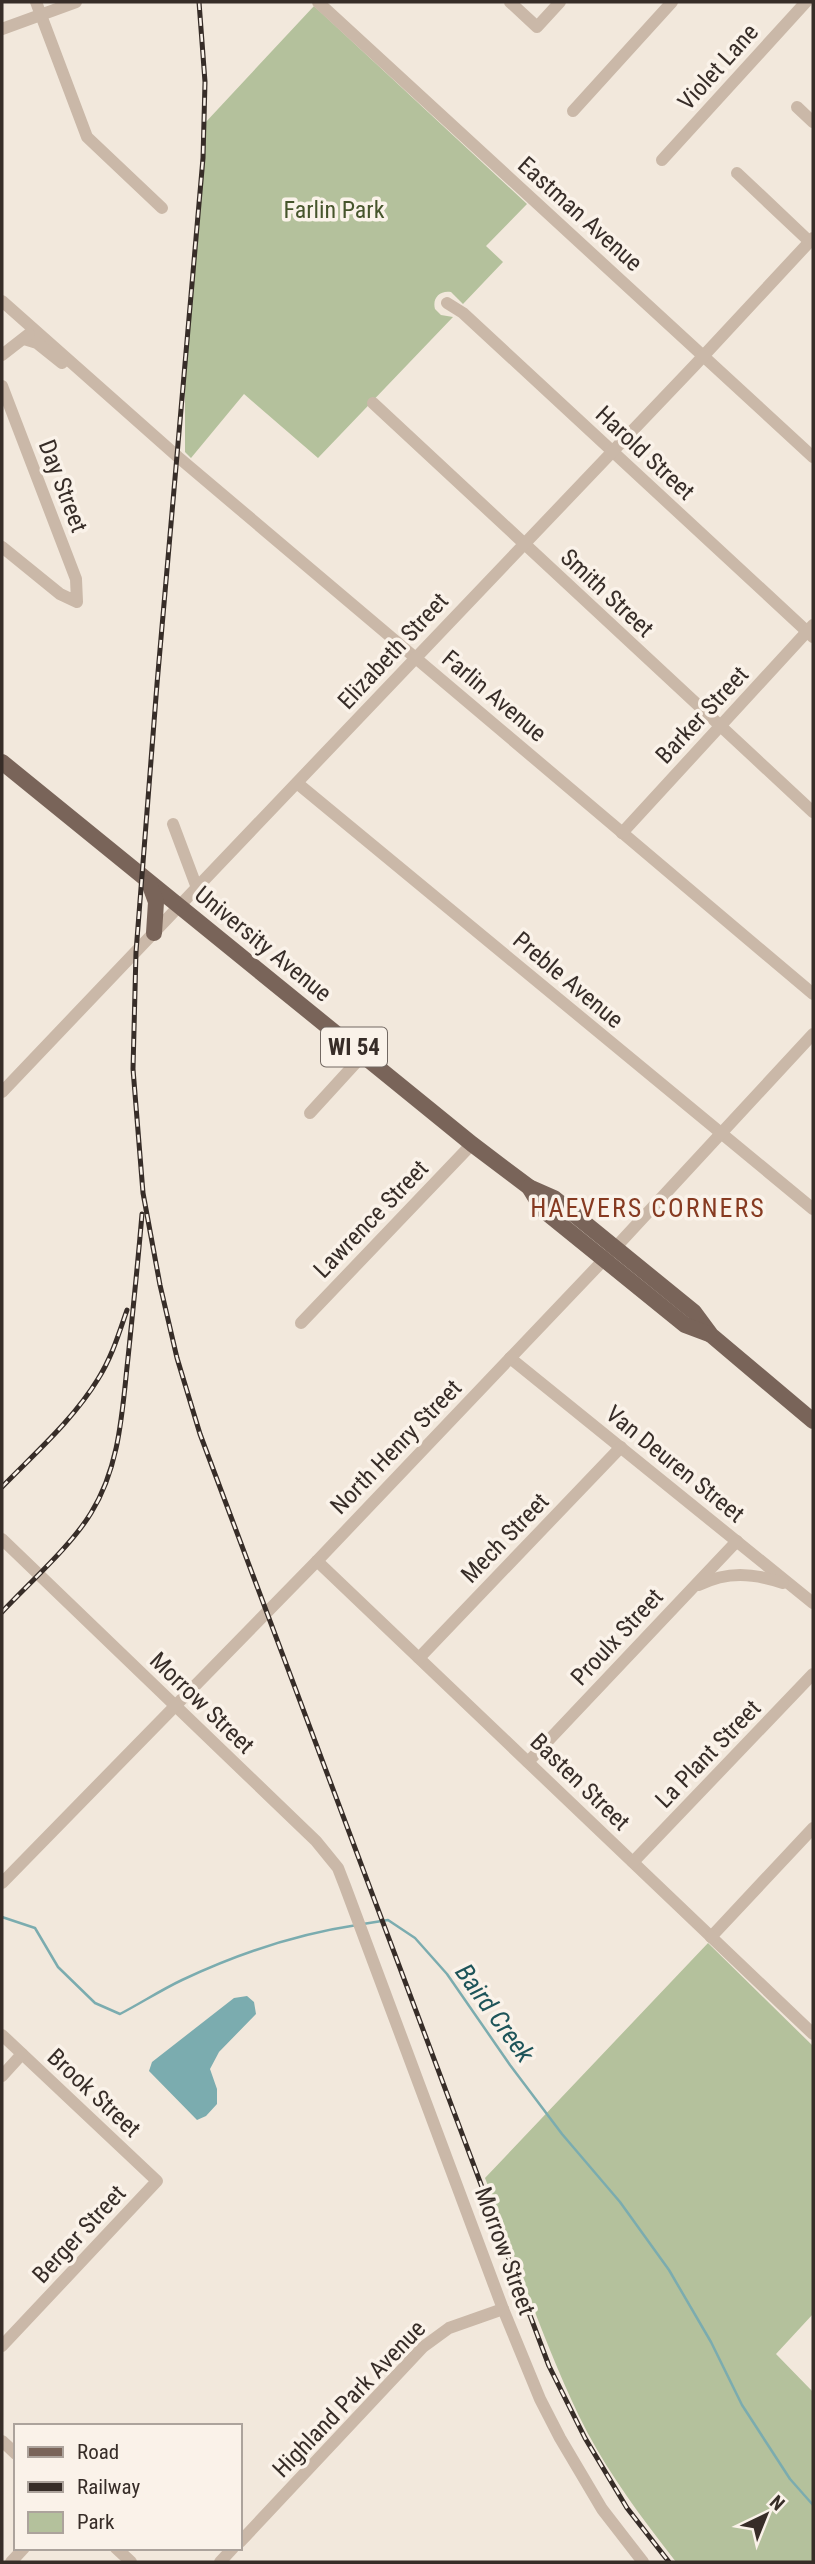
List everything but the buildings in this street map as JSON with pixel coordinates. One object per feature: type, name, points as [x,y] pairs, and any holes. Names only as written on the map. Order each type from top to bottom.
[{"type":"main road","name":"University Avenue","points":[[2,762],[472,1144],[529,1187],[543,1210],[609,1254],[685,1325],[711,1335],[813,1421]]},
{"type":"main road","points":[[148,881],[156,902],[155,933]]},
{"type":"street","points":[[36,2],[86,137],[162,208]]},
{"type":"street","points":[[2,29],[76,2]]},
{"type":"street","name":"Eastman Avenue","points":[[318,2],[813,457]]},
{"type":"street","points":[[510,2],[537,27],[560,2]]},
{"type":"street","points":[[573,111],[672,2]]},
{"type":"street","name":"Violet Lane","points":[[662,160],[806,2]]},
{"type":"street","points":[[797,107],[813,122]]},
{"type":"street","points":[[737,173],[811,240]]},
{"type":"street","name":"Elizabeth Street","points":[[3,1088],[155,933],[811,240]]},
{"type":"street","name":"Farlin Avenue","points":[[2,301],[71,361],[83,375],[813,994]]},
{"type":"street","name":"Harold Street","points":[[447,303],[463,313],[811,631]]},
{"type":"street","points":[[2,355],[24,339],[33,328]]},
{"type":"street","name":"Farlin Avenue","points":[[24,339],[37,343],[67,367],[83,375]]},
{"type":"street","name":"Day Street","points":[[2,386],[76,579],[77,602],[60,594],[2,547]]},
{"type":"street","name":"Smith Street","points":[[373,403],[813,812]]},
{"type":"street","name":"Barker Street","points":[[622,833],[811,631]]},
{"type":"street","name":"Preble Avenue","points":[[297,783],[813,1209]]},
{"type":"street","points":[[173,824],[197,888]]},
{"type":"street","name":"North Henry Street","points":[[2,1883],[317,1561],[609,1254],[813,1034]]},
{"type":"street","points":[[310,1112],[363,1055]]},
{"type":"street","name":"Lawrence Street","points":[[301,1323],[472,1144]]},
{"type":"street","name":"Van Deuren Street","points":[[510,1358],[813,1603]]},
{"type":"street","name":"Mech Street","points":[[419,1658],[621,1447]]},
{"type":"street","name":"Morrow Street","points":[[2,1539],[316,1841],[338,1868],[527,2369],[560,2438],[602,2509],[643,2562]]},
{"type":"street","name":"Proulx Street","points":[[528,1762],[737,1541]]},
{"type":"street","name":"Basten Street","points":[[317,1561],[812,2031]]},
{"type":"street","points":[[687,1593],[708,1581],[735,1575],[767,1578],[795,1588]]},
{"type":"street","name":"La Plant Street","points":[[633,1862],[813,1674]]},
{"type":"street","points":[[711,1937],[813,1828]]},
{"type":"street","name":"Brook Street","points":[[2,2035],[157,2181]]},
{"type":"street","points":[[2,2076],[22,2054]]},
{"type":"street","name":"Berger Street","points":[[2,2346],[157,2181]]},
{"type":"street","name":"Highland Park Avenue","points":[[242,2540],[423,2347],[449,2328],[503,2309]]},
{"type":"street","points":[[118,2550],[131,2562]]},
{"type":"green space","name":"Farlin Park","points":[[314,6],[527,204],[486,246],[503,262],[463,304],[451,292],[443,292],[438,296],[435,309],[441,315],[453,317],[318,458],[244,394],[191,458],[185,452],[185,373],[204,124]]},
{"type":"green space","points":[[708,1943],[813,2046],[813,2314],[776,2354],[813,2392],[813,2562],[676,2562],[611,2473],[579,2416],[541,2328],[485,2178]]},
{"type":"water","points":[[247,1996],[254,2002],[256,2014],[219,2052],[210,2069],[217,2089],[217,2104],[206,2116],[197,2120],[149,2071],[152,2062],[234,1998]]},
{"type":"waterway","name":"Baird Creek","points":[[2,1917],[35,1928],[58,1967],[95,2003],[120,2014],[182,1980],[224,1962],[290,1940],[357,1925]]},
{"type":"waterway","name":"Baird Creek","points":[[363,1924],[388,1920],[415,1938],[447,1974],[510,2065],[562,2134],[620,2202],[669,2270],[711,2342],[742,2405],[790,2479],[813,2505]]},
{"type":"railway","points":[[199,2],[205,82],[203,158],[136,952],[133,1069],[143,1193],[177,1358],[200,1434],[549,2366],[585,2438],[627,2508],[669,2562]]},
{"type":"railway","points":[[2,1612],[83,1526],[108,1477],[121,1418],[142,1214]]},
{"type":"railway","points":[[2,1487],[53,1436],[88,1394],[115,1345],[127,1310]]},
{"type":"district","name":"HAEVERS CORNERS","points":[[648,1208]]}]
